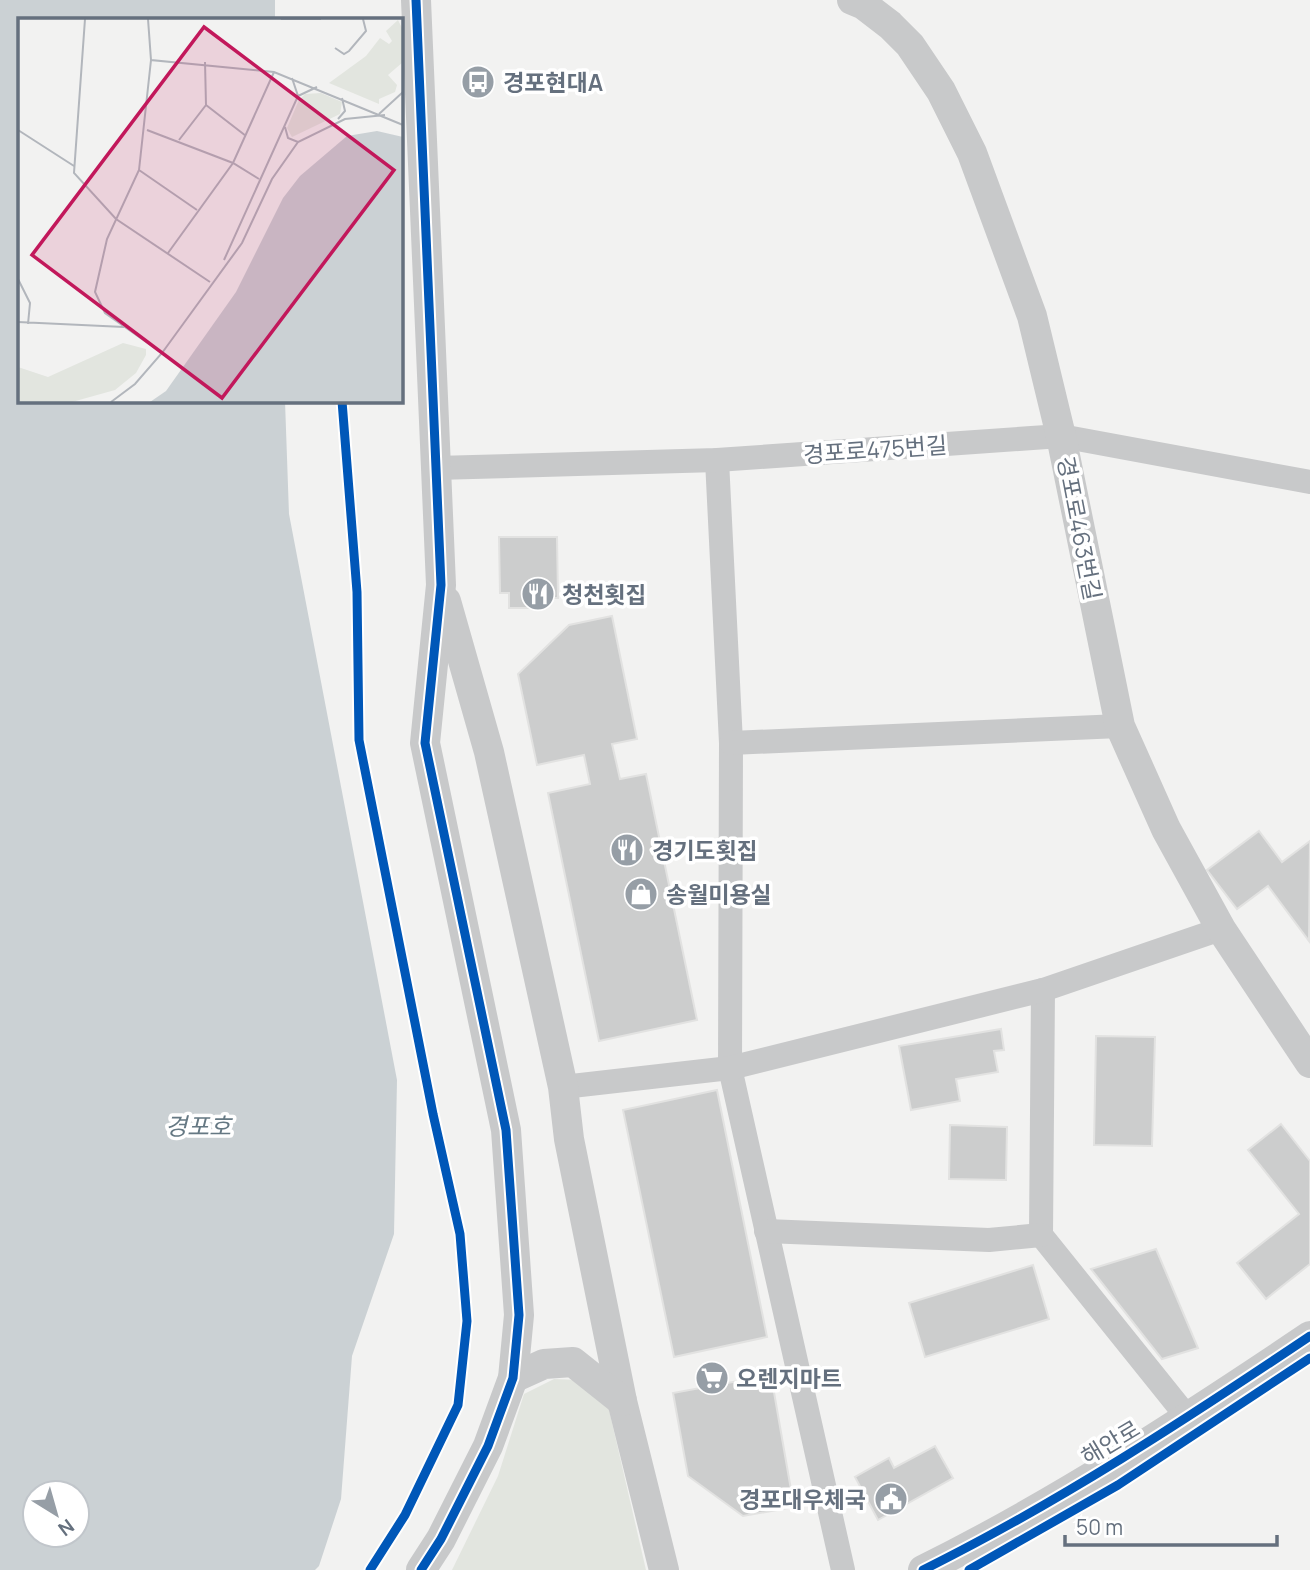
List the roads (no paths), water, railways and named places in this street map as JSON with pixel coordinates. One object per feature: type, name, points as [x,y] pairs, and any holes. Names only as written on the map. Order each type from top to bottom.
[{"type":"street","points":[[416,0],[441,585],[425,743],[506,1130],[519,1315],[513,1378],[488,1446],[441,1539],[429,1570]]},
{"type":"street","name":"경포로463번길","points":[[852,0],[864,5],[890,24],[910,46],[942,91],[972,153],[1031,316],[1061,436],[1120,726],[1166,829],[1221,929],[1310,1063]]},
{"type":"street","name":"경포로475번길","points":[[436,468],[717,460],[1061,436],[1310,482]]},
{"type":"street","points":[[717,460],[731,743],[730,1068],[843,1570]]},
{"type":"street","points":[[441,585],[489,752],[563,1087],[569,1139],[622,1401],[664,1570]]},
{"type":"street","points":[[731,743],[1120,726]]},
{"type":"street","points":[[563,1087],[730,1068],[1042,990],[1221,929]]},
{"type":"street","points":[[1042,990],[1041,1235],[1188,1418]]},
{"type":"street","points":[[766,1231],[989,1240],[1041,1235]]},
{"type":"street","name":"해안로","points":[[923,1570],[978,1543],[1188,1418],[1310,1336]]},
{"type":"street","points":[[513,1378],[544,1364],[573,1363],[622,1401]]},
{"type":"street","points":[[421,1570],[441,1539]]},
{"type":"water","name":"경포호","points":[[0,0],[275,0],[275,18],[18,18],[18,402],[285,402],[289,514],[397,1080],[394,1234],[352,1356],[341,1499],[319,1566],[315,1570],[0,1570]]},
{"type":"place","name":"경포현대A","points":[[478,82]]},
{"type":"place","name":"청천횟집","points":[[538,594]]},
{"type":"place","name":"경기도횟집","points":[[627,850]]},
{"type":"place","name":"송월미용실","points":[[641,894]]},
{"type":"place","name":"오렌지마트","points":[[712,1378]]},
{"type":"place","name":"경포대우체국","points":[[891,1499]]}]
